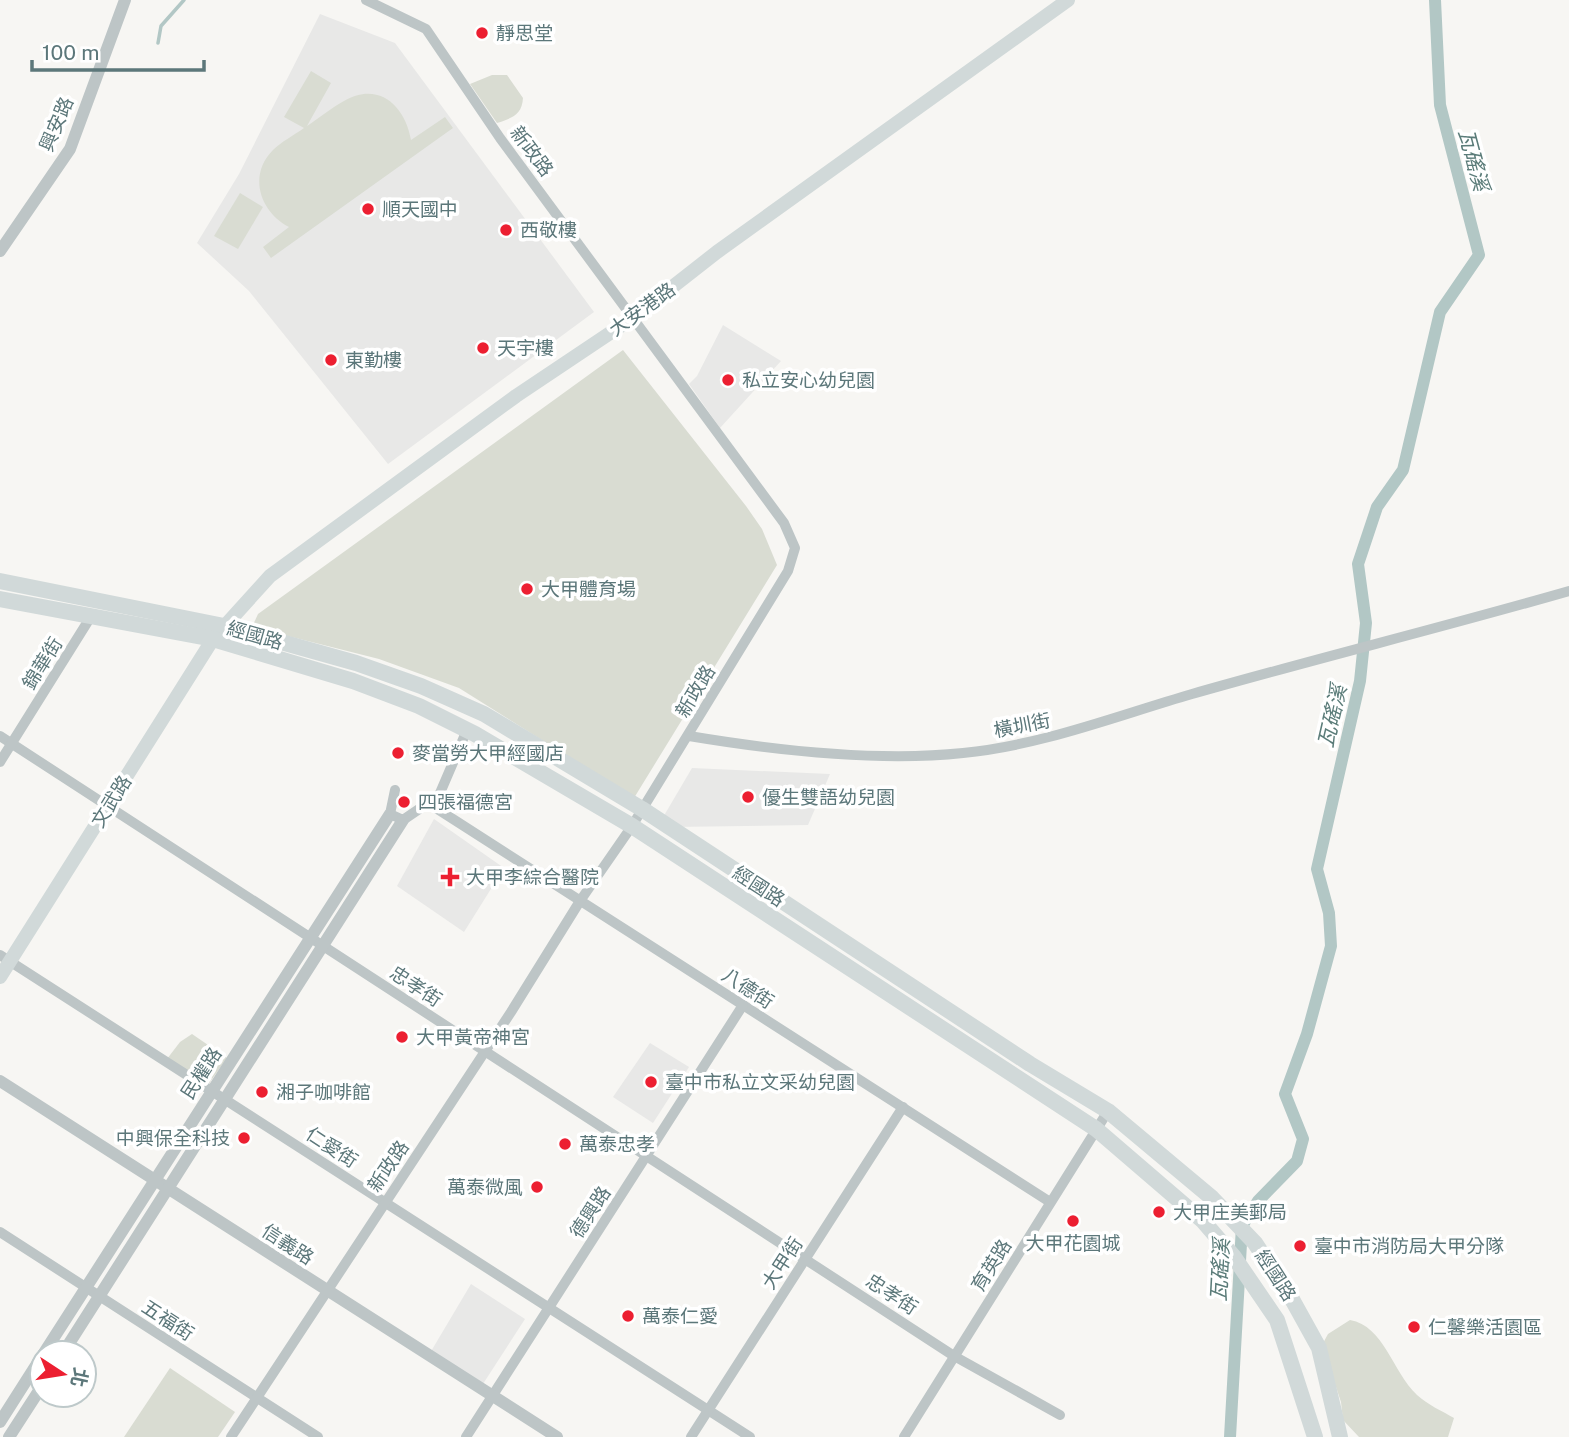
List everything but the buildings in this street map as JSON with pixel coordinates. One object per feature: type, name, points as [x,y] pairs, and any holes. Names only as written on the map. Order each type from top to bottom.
[{"type":"main road","name":"大安港路","points":[[224,626],[270,576],[516,396],[634,317],[717,252],[1068,0]]},
{"type":"main road","name":"經國路","points":[[0,581],[224,626],[356,663],[433,691],[484,714],[642,809],[1030,1064],[1108,1111],[1236,1221],[1255,1243],[1293,1301],[1319,1348],[1340,1437]]},
{"type":"main road","name":"經國路","points":[[0,599],[213,639],[353,681],[419,706],[467,730],[632,826],[1096,1129],[1203,1221],[1234,1257],[1277,1320],[1315,1437]]},
{"type":"main road","name":"文武路","points":[[0,977],[5,958],[108,806],[213,639],[224,626]]},
{"type":"street","name":"興安路","points":[[0,251],[70,149],[125,0]]},
{"type":"street","name":"新政路","points":[[231,1437],[485,1051],[580,901],[632,826],[789,571],[795,548],[784,523],[500,138],[426,29],[366,0]]},
{"type":"street","name":"橫圳街","points":[[689,736],[741,745],[897,756],[962,753],[1041,742],[1191,694],[1569,591]]},
{"type":"street","name":"錦華街","points":[[0,762],[90,618]]},
{"type":"street","points":[[395,790],[390,814],[402,820],[431,805],[467,730]]},
{"type":"street","name":"忠孝街","points":[[0,736],[954,1356],[1060,1415]]},
{"type":"street","name":"八德街","points":[[431,805],[1050,1202]]},
{"type":"street","name":"民權路","points":[[53,1339],[390,814]]},
{"type":"street","name":"民權路","points":[[72,1339],[402,820]]},
{"type":"street","name":"仁愛街","points":[[5,958],[750,1437]]},
{"type":"street","name":"德興路","points":[[466,1437],[743,1005]]},
{"type":"street","name":"信義路","points":[[0,1081],[557,1437]]},
{"type":"street","name":"大甲街","points":[[691,1437],[903,1107]]},
{"type":"street","name":"育英路","points":[[904,1437],[1108,1111]]},
{"type":"street","name":"五福街","points":[[0,1231],[318,1437]]},
{"type":"street","name":"民權路","points":[[0,1422],[28,1378]]},
{"type":"street","points":[[9,1437],[28,1408]]},
{"type":"shaded area","name":"順天國中","points":[[320,14],[395,43],[594,312],[388,464],[249,291],[197,243],[239,174]]},
{"type":"shaded area","points":[[311,71],[331,83],[307,126],[344,101],[368,94],[388,100],[396,107],[408,128],[411,140],[445,117],[453,128],[271,258],[263,247],[289,227],[271,213],[265,203],[259,182],[261,171],[273,150],[304,128],[284,117]]},
{"type":"shaded area","points":[[492,75],[507,75],[523,98],[521,108],[515,115],[497,123],[470,84]]},
{"type":"shaded area","points":[[240,193],[263,207],[238,249],[214,236]]},
{"type":"shaded area","name":"私立安心幼兒園","points":[[723,325],[781,361],[720,428],[689,384],[697,376]]},
{"type":"shaded area","name":"大甲體育場","points":[[623,350],[746,506],[762,529],[777,565],[634,798],[459,688],[379,659],[252,627],[258,614]]},
{"type":"shaded area","name":"優生雙語幼兒園","points":[[692,768],[830,774],[808,825],[673,827],[662,819]]},
{"type":"shaded area","name":"大甲李綜合醫院","points":[[434,819],[504,868],[464,932],[397,886]]},
{"type":"shaded area","points":[[192,1034],[227,1058],[208,1085],[167,1059],[180,1042]]},
{"type":"shaded area","name":"臺中市私立文采幼兒園","points":[[650,1043],[689,1067],[653,1123],[613,1097]]},
{"type":"shaded area","points":[[471,1284],[525,1319],[481,1387],[430,1353]]},
{"type":"shaded area","points":[[1350,1320],[1362,1324],[1380,1340],[1417,1395],[1454,1418],[1448,1437],[1359,1437],[1343,1420],[1341,1402],[1322,1345],[1328,1334]]},
{"type":"shaded area","points":[[170,1368],[235,1412],[218,1437],[124,1437]]},
{"type":"waterway","points":[[158,43],[161,26],[184,0]]},
{"type":"waterway","name":"瓦磘溪","points":[[1230,1437],[1242,1226],[1258,1201],[1297,1161],[1303,1139],[1285,1094],[1307,1034],[1331,946],[1329,913],[1317,869],[1360,681],[1366,623],[1358,564],[1377,507],[1403,470],[1440,312],[1479,255],[1440,105],[1435,0]]},
{"type":"place","name":"靜思堂","points":[[482,33]]},
{"type":"place","name":"順天國中","points":[[368,209]]},
{"type":"place","name":"西敬樓","points":[[506,230]]},
{"type":"place","name":"天宇樓","points":[[483,348]]},
{"type":"place","name":"東勤樓","points":[[331,360]]},
{"type":"place","name":"私立安心幼兒園","points":[[728,380]]},
{"type":"place","name":"大甲體育場","points":[[527,589]]},
{"type":"place","name":"麥當勞大甲經國店","points":[[398,753]]},
{"type":"place","name":"優生雙語幼兒園","points":[[748,797]]},
{"type":"place","name":"四張福德宮","points":[[404,802]]},
{"type":"place","name":"大甲李綜合醫院","points":[[450,877]]},
{"type":"place","name":"大甲黃帝神宮","points":[[402,1037]]},
{"type":"place","name":"臺中市私立文采幼兒園","points":[[651,1082]]},
{"type":"place","name":"湘子咖啡館","points":[[262,1092]]},
{"type":"place","name":"中興保全科技","points":[[244,1138]]},
{"type":"place","name":"萬泰忠孝","points":[[565,1144]]},
{"type":"place","name":"萬泰微風","points":[[537,1187]]},
{"type":"place","name":"大甲庄美郵局","points":[[1159,1212]]},
{"type":"place","name":"大甲花園城","points":[[1073,1221]]},
{"type":"place","name":"臺中市消防局大甲分隊","points":[[1300,1246]]},
{"type":"place","name":"萬泰仁愛","points":[[628,1316]]},
{"type":"place","name":"仁馨樂活園區","points":[[1414,1327]]}]
